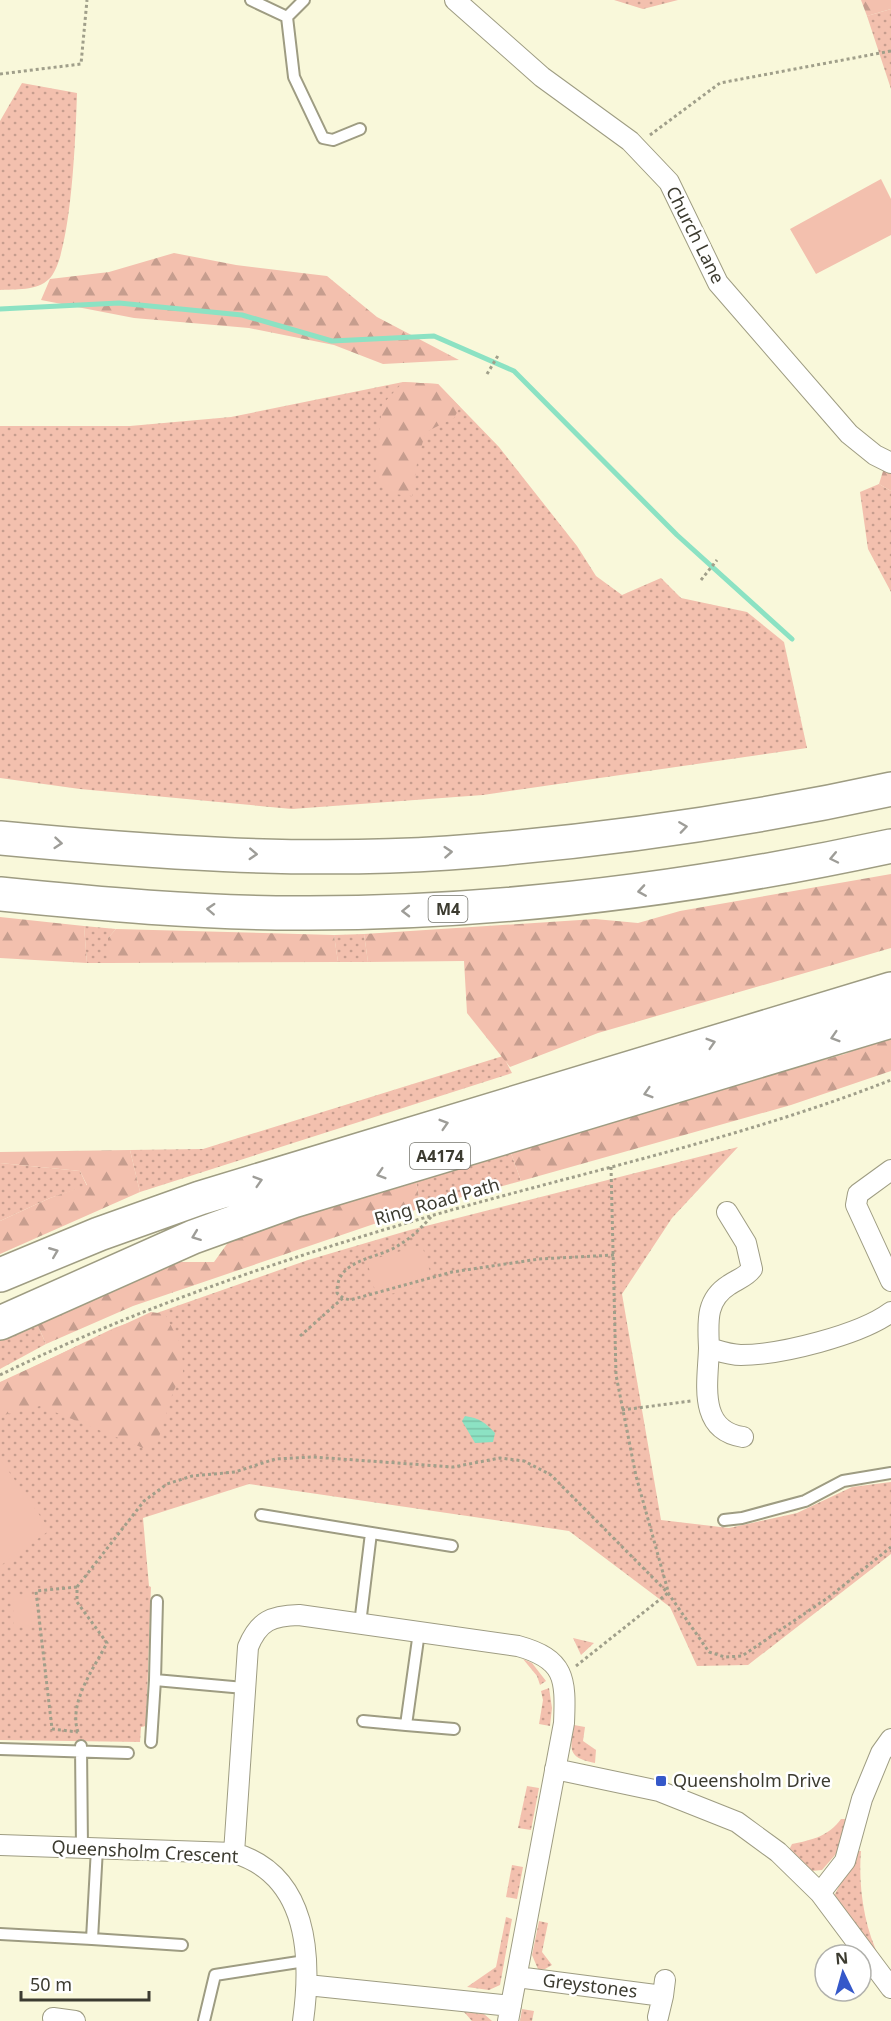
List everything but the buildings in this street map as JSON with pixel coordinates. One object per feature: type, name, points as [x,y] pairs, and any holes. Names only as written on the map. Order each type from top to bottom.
[{"type":"highway","points":[[0,838],[91,846],[287,856],[446,853],[614,838],[778,814],[891,789]]},
{"type":"highway","name":"M4","points":[[0,894],[88,903],[297,913],[450,909],[625,893],[787,868],[891,846]]},
{"type":"highway","name":"A4174","points":[[0,1275],[99,1234],[200,1198],[891,989]]},
{"type":"highway","name":"A4174","points":[[0,1323],[163,1249],[293,1201],[891,1021]]},
{"type":"street","name":"Church Lane","points":[[455,0],[542,77],[630,141],[644,155],[669,182],[718,283],[849,434],[875,455],[891,463]]},
{"type":"street","points":[[891,1170],[858,1194],[856,1205],[891,1281]]},
{"type":"street","points":[[727,1212],[746,1243],[752,1269],[747,1276],[715,1296],[707,1314],[709,1348],[707,1399],[709,1413],[716,1423],[734,1435],[743,1437]]},
{"type":"street","points":[[709,1348],[738,1355],[774,1353],[875,1324],[891,1312]]},
{"type":"street","points":[[234,1853],[248,1647],[254,1632],[265,1622],[278,1616],[299,1615],[518,1646],[540,1652],[554,1662],[562,1677],[565,1698],[564,1723],[510,2013],[307,1985]]},
{"type":"street","points":[[819,1893],[845,1861],[862,1799],[881,1753],[891,1739]]},
{"type":"street","points":[[555,1768],[659,1791],[737,1822],[778,1852],[819,1893],[891,1988]]},
{"type":"street","name":"Queensholm Crescent","points":[[0,1845],[234,1853],[254,1859],[279,1879],[296,1905],[307,1985],[303,2021]]},
{"type":"street","name":"Greystones","points":[[517,1977],[664,1988],[658,2017]]},
{"type":"street","points":[[53,2018],[75,2021]]},
{"type":"lane","points":[[251,0],[287,16]]},
{"type":"lane","points":[[287,16],[304,0]]},
{"type":"lane","points":[[287,16],[294,77],[323,138],[333,140],[360,129]]},
{"type":"lane","points":[[724,1520],[742,1518],[805,1501],[843,1481],[891,1473]]},
{"type":"lane","points":[[261,1515],[452,1546]]},
{"type":"lane","points":[[360,1624],[371,1533]]},
{"type":"lane","points":[[151,1742],[157,1601]]},
{"type":"lane","points":[[406,1725],[419,1632]]},
{"type":"lane","points":[[154,1680],[244,1689]]},
{"type":"lane","points":[[363,1721],[454,1729]]},
{"type":"lane","points":[[0,1749],[81,1749],[128,1753]]},
{"type":"lane","points":[[81,1749],[90,1848],[92,1939]]},
{"type":"lane","points":[[0,1934],[182,1945]]},
{"type":"lane","points":[[204,2021],[215,1975],[305,1961]]},
{"type":"path","points":[[0,74],[81,64],[87,0]]},
{"type":"path","points":[[644,155],[645,139],[720,83],[891,51]]},
{"type":"path","points":[[487,374],[500,354]]},
{"type":"path","points":[[701,580],[717,560]]},
{"type":"path","name":"Ring Road Path","points":[[0,1375],[111,1323],[246,1274],[434,1215],[801,1114],[891,1080]]},
{"type":"path","points":[[611,1167],[616,1376],[636,1476],[668,1593]]},
{"type":"path","points":[[434,1215],[397,1247],[345,1269],[337,1283],[337,1293],[350,1300],[452,1272],[539,1259],[614,1255]]},
{"type":"path","points":[[300,1336],[343,1298]]},
{"type":"path","points":[[622,1410],[707,1399]]},
{"type":"path","points":[[81,1749],[75,1723],[78,1702],[107,1643],[77,1602],[76,1589],[144,1501],[167,1484],[192,1476],[235,1472],[274,1459],[313,1457],[453,1467],[500,1458],[524,1461],[551,1475],[668,1593],[709,1652],[725,1657],[742,1656],[829,1598],[891,1547]]},
{"type":"path","points":[[76,1589],[36,1592],[52,1729],[78,1732]]},
{"type":"path","points":[[562,1677],[668,1593]]},
{"type":"green space","points":[[614,0],[678,0],[643,9]]},
{"type":"green space","points":[[861,0],[891,0],[891,9],[867,16]]},
{"type":"green space","points":[[891,9],[891,89],[867,16]]},
{"type":"green space","points":[[22,83],[77,93],[68,220],[57,266],[49,279],[38,286],[0,290],[0,121]]},
{"type":"green space","points":[[881,179],[891,199],[891,235],[816,274],[790,229]]},
{"type":"green space","points":[[174,253],[236,265],[327,276],[377,317],[459,360],[383,364],[334,345],[249,328],[134,318],[41,300],[50,279],[109,272]]},
{"type":"green space","points":[[403,382],[438,384],[499,447],[577,546],[596,576],[622,595],[661,578],[681,598],[747,612],[784,642],[807,748],[483,795],[292,809],[80,789],[0,778],[0,426],[130,426],[231,417]]},
{"type":"green space","points":[[403,382],[438,384],[460,407],[454,418],[426,432],[418,457],[412,496],[394,494],[375,479],[382,405]]},
{"type":"green space","points":[[884,468],[891,471],[891,491],[879,484]]},
{"type":"green space","points":[[879,484],[891,491],[891,592],[868,549],[860,492]]},
{"type":"green space","points":[[891,874],[891,948],[598,1033],[510,1067],[467,1013],[464,961],[368,962],[364,934],[595,919],[638,923],[680,911]]},
{"type":"green space","points":[[0,917],[84,926],[87,963],[0,958]]},
{"type":"green space","points":[[84,926],[116,929],[108,938],[108,963],[87,963]]},
{"type":"green space","points":[[116,929],[334,935],[338,962],[108,963],[108,938]]},
{"type":"green space","points":[[364,934],[368,962],[338,962],[334,935]]},
{"type":"green space","points":[[891,1034],[891,1071],[791,1105],[521,1181],[511,1153],[550,1135],[845,1054]]},
{"type":"green space","points":[[503,1056],[512,1073],[140,1192],[130,1150],[203,1149]]},
{"type":"green space","points":[[738,1147],[672,1218],[622,1294],[661,1520],[729,1528],[797,1513],[852,1487],[891,1482],[891,1554],[748,1665],[697,1666],[670,1607],[569,1531],[249,1484],[143,1518],[149,1586],[151,1587],[146,1726],[141,1727],[140,1742],[0,1740],[0,1383],[114,1328],[308,1260],[410,1230]]},
{"type":"green space","points":[[130,1150],[140,1192],[0,1254],[0,1221],[50,1198],[87,1185],[80,1171],[0,1163],[0,1152]]},
{"type":"green space","points":[[511,1153],[521,1181],[421,1208],[416,1182]]},
{"type":"green space","points":[[0,1163],[80,1171],[87,1186],[50,1198],[0,1221]]},
{"type":"green space","points":[[416,1182],[421,1208],[133,1306],[46,1344],[35,1319],[175,1262],[214,1262],[232,1237],[367,1192]]},
{"type":"green space","points":[[422,1245],[433,1282],[377,1298],[367,1261]]},
{"type":"green space","points":[[151,1312],[165,1314],[182,1347],[183,1372],[173,1392],[156,1447],[143,1448],[40,1406],[0,1416],[0,1382]]},
{"type":"green space","points":[[35,1319],[46,1344],[0,1369],[0,1337]]},
{"type":"green space","points":[[0,1459],[50,1530],[0,1566]]},
{"type":"green space","points":[[35,1596],[36,1625],[14,1626],[13,1597]]},
{"type":"green space","points":[[573,1638],[594,1643],[581,1655]]},
{"type":"green space","points":[[523,1659],[532,1663],[546,1681],[540,1685],[537,1676]]},
{"type":"green space","points":[[549,1688],[552,1708],[550,1726],[539,1724],[543,1700],[541,1691]]},
{"type":"green space","points":[[574,1725],[585,1727],[583,1741],[596,1750],[595,1763],[579,1758],[572,1751]]},
{"type":"green space","points":[[527,1786],[539,1788],[531,1830],[518,1828]]},
{"type":"green space","points":[[841,1819],[846,1819],[843,1846],[822,1870],[811,1871],[788,1852],[792,1844],[813,1839],[831,1830]]},
{"type":"green space","points":[[857,1851],[861,1851],[860,1878],[863,1906],[874,1946],[880,1958],[873,1949],[873,1943],[869,1943],[834,1896]]},
{"type":"green space","points":[[512,1865],[523,1867],[517,1899],[506,1897]]},
{"type":"green space","points":[[506,1917],[512,1919],[500,1985],[489,1990],[467,1987],[496,1967]]},
{"type":"green space","points":[[539,1921],[548,1923],[542,1952],[552,1965],[545,1969],[538,1969],[532,1955]]},
{"type":"green space","points":[[522,2009],[534,2011],[532,2021],[520,2021]]},
{"type":"green space","points":[[464,2012],[484,2014],[492,2021],[472,2021]]},
{"type":"shaded area","points":[[465,1416],[488,1426],[495,1433],[493,1442],[475,1443],[462,1421]]},
{"type":"waterway","points":[[0,309],[119,303],[242,315],[332,341],[434,336],[514,371],[677,535],[792,639]]},
{"type":"place","name":"Queensholm Drive","points":[[661,1781]]}]
